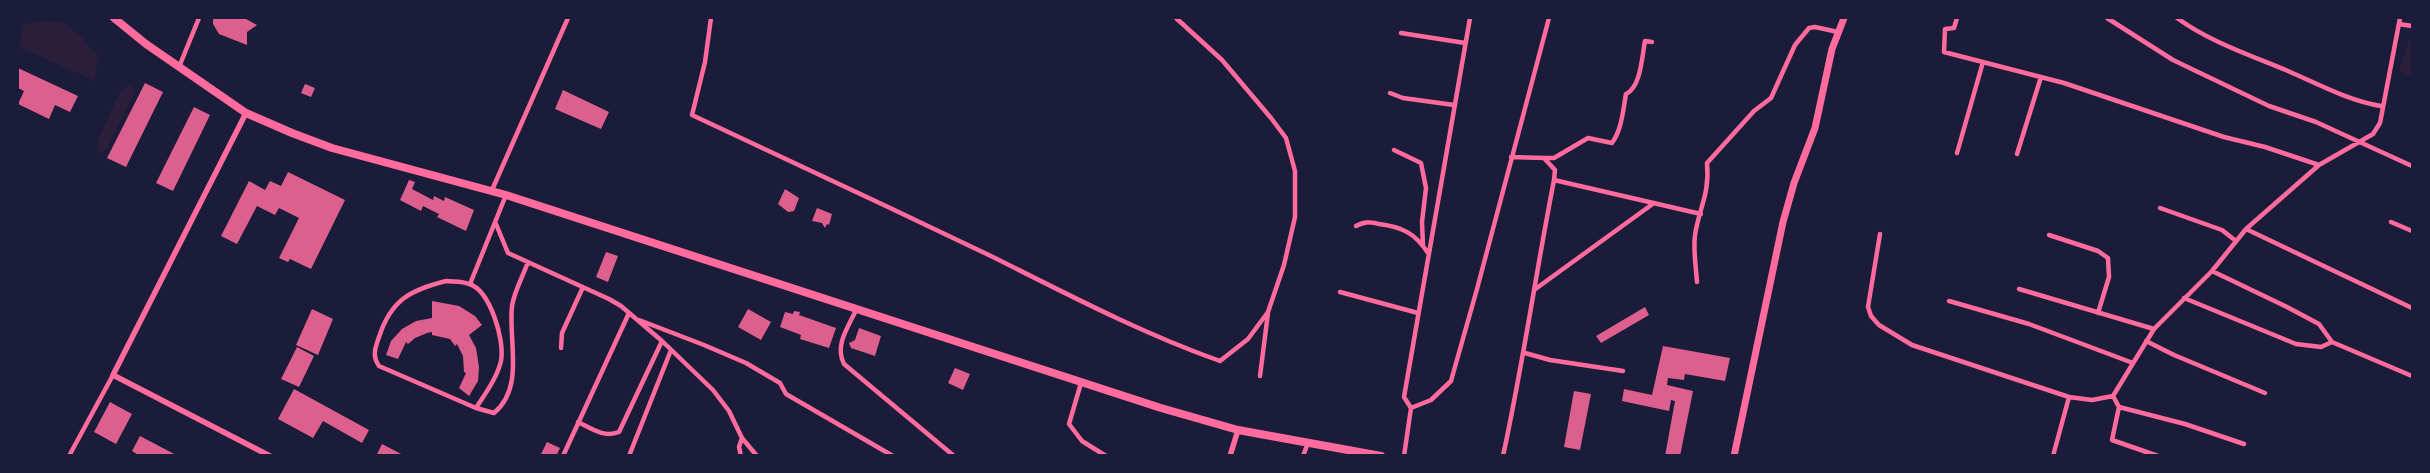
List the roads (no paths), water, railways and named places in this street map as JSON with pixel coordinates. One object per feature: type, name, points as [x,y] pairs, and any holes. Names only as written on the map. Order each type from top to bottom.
[{"type":"main road","points":[[114,18],[179,68],[246,113],[332,148],[506,194],[1081,383],[1238,430],[1381,456]]},
{"type":"main road","points":[[1734,456],[1783,222],[1794,183],[1815,128],[1829,63],[1844,18]]},
{"type":"street","points":[[179,68],[199,18]]},
{"type":"street","points":[[492,190],[568,18]]},
{"type":"street","points":[[711,18],[705,62],[692,115],[870,198],[1130,324],[1185,349],[1220,361],[1248,339],[1268,312]]},
{"type":"street","points":[[1176,18],[1222,60],[1286,138],[1295,171],[1295,217],[1284,265],[1268,312],[1260,376]]},
{"type":"street","points":[[1404,456],[1411,408],[1404,397],[1470,18]]},
{"type":"street","points":[[1411,408],[1431,400],[1450,380],[1477,289],[1549,18]]},
{"type":"street","points":[[1957,18],[1954,28],[1944,29],[1944,52],[2041,77],[2224,137],[2265,147],[2319,165]]},
{"type":"street","points":[[2107,18],[2173,60],[2269,106],[2316,122],[2412,166]]},
{"type":"street","points":[[2177,18],[2194,30],[2235,50],[2332,90],[2369,104],[2382,106]]},
{"type":"street","points":[[1880,234],[1868,307],[1871,316],[1879,325],[1912,344],[2069,397],[2092,400],[2113,396],[2154,329],[2212,271],[2246,229],[2319,165],[2374,134],[2380,123],[2400,18]]},
{"type":"street","points":[[2398,24],[2412,26]]},
{"type":"street","points":[[1697,282],[1695,235],[1709,180],[1707,163],[1754,111],[1772,98],[1795,45],[1809,28],[1814,27],[1838,32]]},
{"type":"street","points":[[1401,33],[1465,43]]},
{"type":"street","points":[[1511,157],[1554,158],[1588,138],[1612,143],[1616,137],[1626,94],[1632,91],[1636,83],[1645,41],[1652,42]]},
{"type":"street","points":[[1957,153],[1983,62]]},
{"type":"street","points":[[2017,154],[2041,77]]},
{"type":"street","points":[[1390,93],[1403,98],[1454,105]]},
{"type":"street","points":[[69,456],[113,375],[246,113]]},
{"type":"street","points":[[1394,150],[1421,163],[1426,188],[1422,222],[1423,246]]},
{"type":"street","points":[[1503,456],[1525,354],[1537,270],[1554,180],[1555,170],[1544,158]]},
{"type":"street","points":[[1554,180],[1701,214]]},
{"type":"street","points":[[470,284],[496,224],[506,194]]},
{"type":"street","points":[[1534,291],[1654,203]]},
{"type":"street","points":[[2160,208],[2222,230],[2236,241]]},
{"type":"street","points":[[1356,226],[1364,221],[1396,226],[1410,232],[1428,253]]},
{"type":"street","points":[[2391,222],[2412,231]]},
{"type":"street","points":[[496,224],[505,250],[609,299],[662,341],[713,390],[730,411],[742,438],[757,456]]},
{"type":"street","points":[[2246,229],[2412,308]]},
{"type":"street","points":[[2050,234],[2098,252],[2108,258],[2109,276],[2098,312]]},
{"type":"street","points":[[476,408],[489,388],[501,361],[501,332],[483,297],[470,284],[446,281],[419,288],[396,304],[382,326],[374,352],[375,360],[379,366],[476,408],[494,413],[502,406],[512,379],[512,305],[528,262]]},
{"type":"street","points":[[2212,271],[2286,306],[2318,324],[2332,342],[2412,376]]},
{"type":"street","points":[[560,348],[562,333],[583,287]]},
{"type":"street","points":[[2019,289],[2154,329]]},
{"type":"street","points":[[1340,292],[1418,313]]},
{"type":"street","points":[[2184,298],[2296,344],[2321,347],[2332,342]]},
{"type":"street","points":[[1949,302],[2029,324],[2133,363]]},
{"type":"street","points":[[857,308],[840,345],[840,356],[844,364],[954,456]]},
{"type":"street","points":[[563,456],[629,313]]},
{"type":"street","points":[[636,319],[704,344],[746,363],[780,382],[786,394],[893,456]]},
{"type":"street","points":[[578,422],[604,434],[611,435],[619,432],[662,341]]},
{"type":"street","points":[[2146,341],[2174,356],[2265,393]]},
{"type":"street","points":[[629,456],[671,350]]},
{"type":"street","points":[[1525,354],[1550,360],[1623,371]]},
{"type":"street","points":[[113,375],[270,456]]},
{"type":"street","points":[[1081,383],[1069,424],[1082,441],[1106,456]]},
{"type":"street","points":[[2113,396],[2120,406],[2185,424],[2244,444]]},
{"type":"street","points":[[2053,456],[2069,397]]},
{"type":"street","points":[[2120,406],[2112,440],[2158,456]]},
{"type":"street","points":[[1230,456],[1238,430]]},
{"type":"street","points":[[741,456],[739,446],[742,438]]},
{"type":"street","points":[[1303,456],[1308,444]]}]
